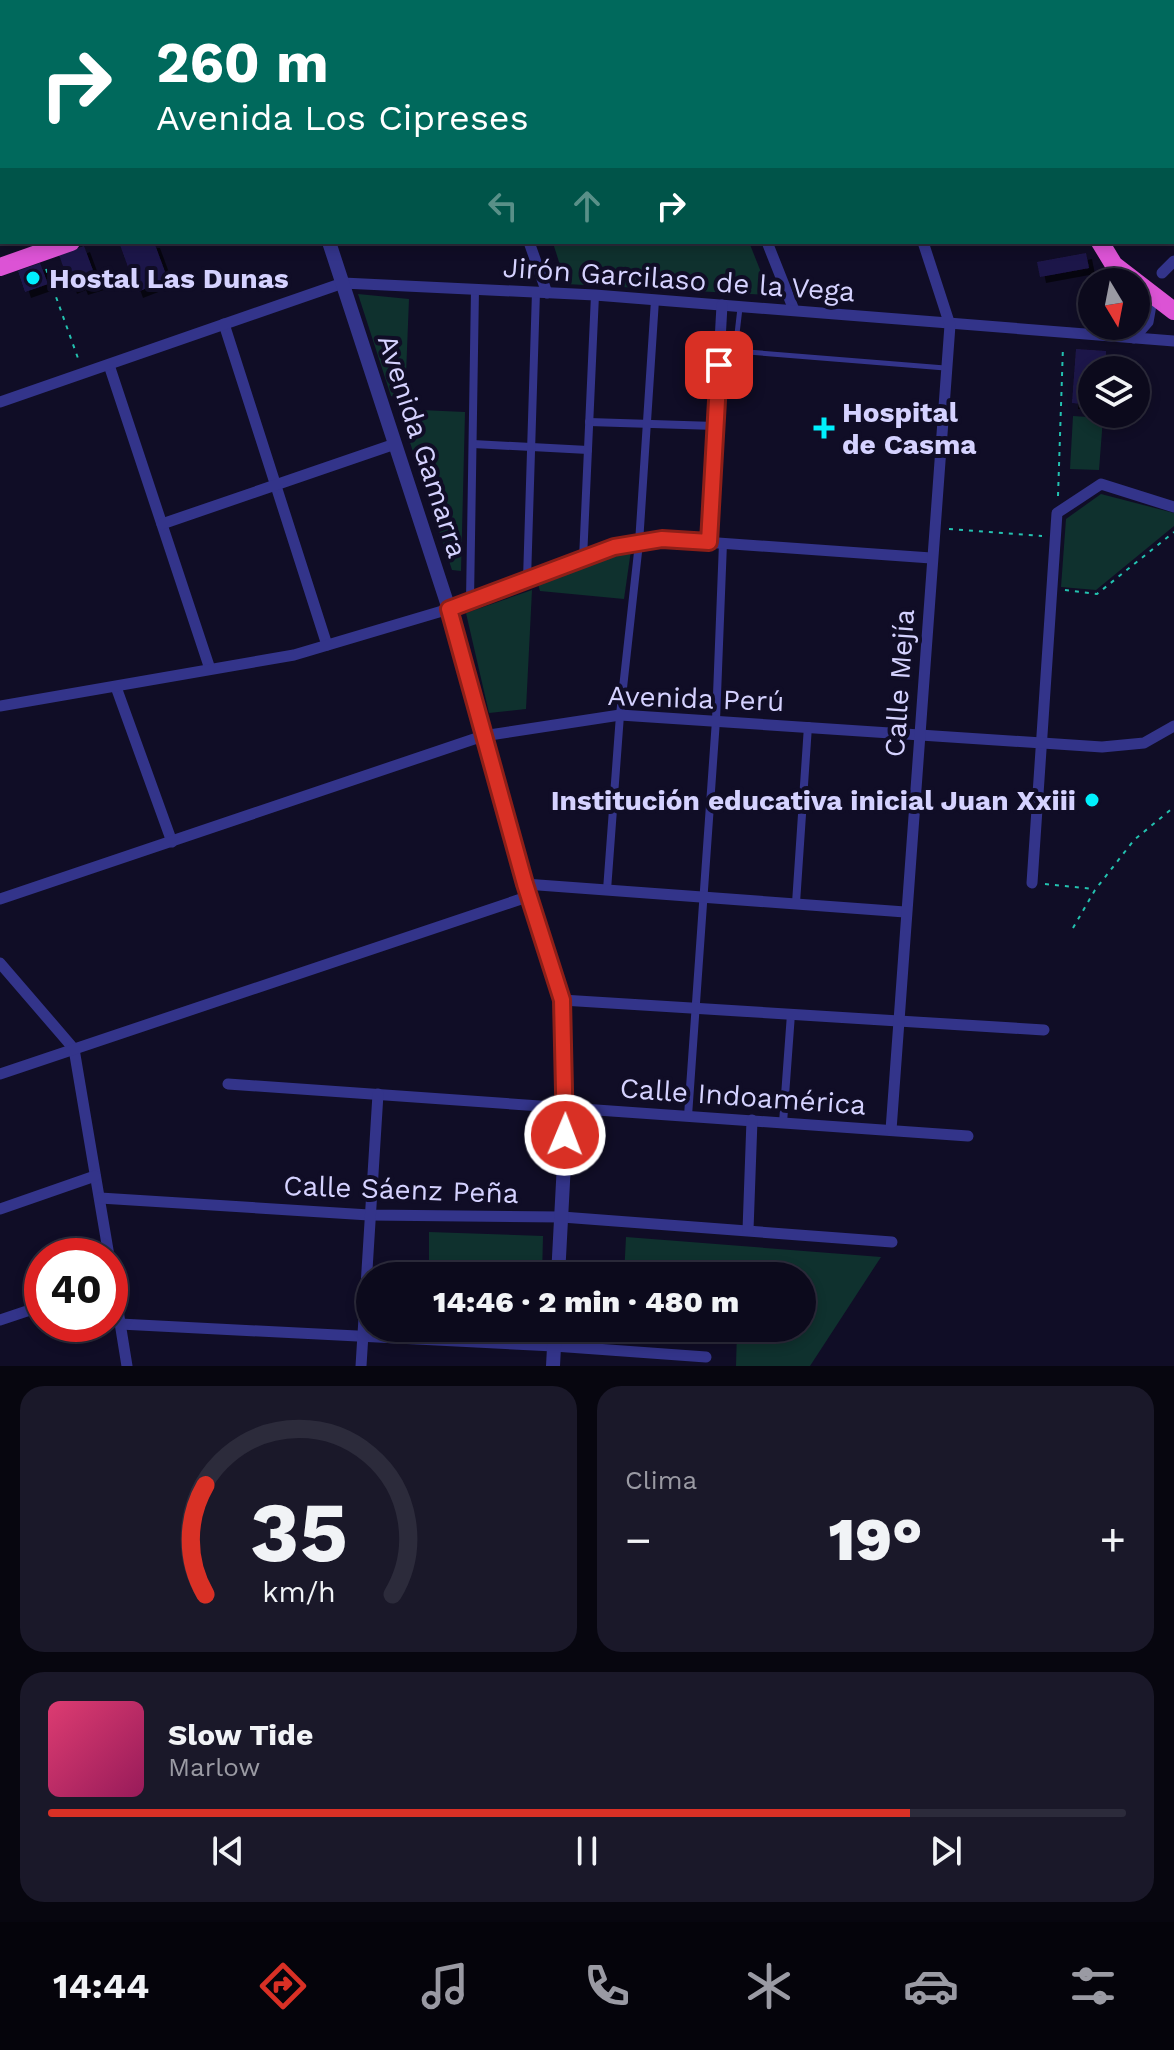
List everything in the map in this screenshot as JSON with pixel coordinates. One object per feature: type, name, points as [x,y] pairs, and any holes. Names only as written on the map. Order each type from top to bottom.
[{"type":"highway","points":[[0,267],[38,247],[58,244]]},
{"type":"highway","points":[[1101,244],[1114,265],[1174,311]]},
{"type":"street","name":"Avenida Gamarra","points":[[330,244],[449,609],[527,890],[562,1000],[567,1107],[559,1262]]},
{"type":"street","points":[[527,580],[531,447],[541,292],[529,244]]},
{"type":"street","points":[[768,244],[794,310]]},
{"type":"street","name":"Calle Mejía","points":[[891,1130],[950,325],[924,244]]},
{"type":"street","points":[[1162,273],[1174,261]]},
{"type":"street","name":"Jirón Garcilaso de la Vega","points":[[0,402],[343,283],[595,295],[1078,334]]},
{"type":"street","points":[[470,601],[475,289]]},
{"type":"street","points":[[1150,311],[1153,294]]},
{"type":"street","points":[[583,559],[595,295]]},
{"type":"street","points":[[607,890],[620,715],[639,543],[655,300]]},
{"type":"street","points":[[709,542],[722,305]]},
{"type":"street","points":[[224,324],[327,645]]},
{"type":"street","name":"Jirón Garcilaso de la Vega","points":[[1150,339],[1174,341]]},
{"type":"street","points":[[109,365],[210,669]]},
{"type":"street","points":[[589,422],[715,426]]},
{"type":"street","points":[[162,524],[395,444]]},
{"type":"street","points":[[473,444],[588,450]]},
{"type":"street","points":[[1032,883],[1057,513],[1101,484],[1174,507]]},
{"type":"street","points":[[0,706],[294,655],[449,609],[583,559],[662,539],[931,558]]},
{"type":"street","points":[[688,1116],[716,720],[723,543]]},
{"type":"street","points":[[116,687],[172,842]]},
{"type":"street","name":"Avenida Perú","points":[[0,899],[483,736],[620,715],[1102,747],[1144,743],[1174,726]]},
{"type":"street","points":[[796,903],[808,726]]},
{"type":"street","points":[[0,1074],[527,890],[607,890],[905,912]]},
{"type":"street","points":[[0,963],[74,1049],[107,1238]]},
{"type":"street","points":[[562,1000],[1044,1030]]},
{"type":"street","points":[[783,1123],[791,1014]]},
{"type":"street","name":"Calle Indoamérica","points":[[228,1084],[968,1136]]},
{"type":"street","points":[[367,1262],[378,1094]]},
{"type":"street","points":[[748,1230],[752,1120]]},
{"type":"street","points":[[0,1209],[95,1176]]},
{"type":"street","name":"Calle Sáenz Peña","points":[[100,1198],[369,1215],[562,1217],[892,1242]]},
{"type":"street","points":[[0,1320],[24,1312]]},
{"type":"street","points":[[128,1324],[356,1337]]},
{"type":"street","points":[[123,1342],[127,1366]]},
{"type":"street","points":[[361,1366],[364,1342]]},
{"type":"street","points":[[460,1342],[706,1357]]},
{"type":"street","points":[[553,1366],[554,1342]]},
{"type":"lane","points":[[740,306],[735,351],[946,368]]},
{"type":"path","points":[[38,247],[84,373]]},
{"type":"path","points":[[1057,513],[1064,333]]},
{"type":"path","points":[[934,528],[1056,537]]},
{"type":"path","points":[[1052,589],[1097,594],[1174,532]]},
{"type":"path","points":[[1073,928],[1095,890],[1134,840],[1174,807]]},
{"type":"path","points":[[1032,883],[1095,890]]},
{"type":"green space","points":[[553,244],[750,244],[770,295],[566,284]]},
{"type":"green space","points":[[358,294],[409,299],[405,400],[391,396]]},
{"type":"green space","points":[[399,409],[465,412],[461,571],[452,570]]},
{"type":"green space","points":[[1073,416],[1078,416],[1078,428],[1102,428],[1099,470],[1070,469]]},
{"type":"green space","points":[[1101,494],[1174,513],[1174,526],[1096,590],[1061,587],[1066,519]]},
{"type":"green space","points":[[631,550],[624,599],[540,591],[537,581]]},
{"type":"green space","points":[[532,590],[526,709],[489,713],[466,613]]},
{"type":"green space","points":[[429,1232],[543,1236],[542,1262],[429,1262]]},
{"type":"green space","points":[[626,1237],[881,1257],[810,1366],[736,1366],[737,1342],[816,1342],[816,1262],[625,1262]]},
{"type":"building","points":[[120,244],[155,244],[168,280],[137,292]]},
{"type":"building","points":[[84,246],[98,284],[82,289],[80,284],[71,288],[59,255]]},
{"type":"building","points":[[1086,253],[1089,268],[1040,277],[1037,262]]},
{"type":"building","name":"Hostal Las Dunas","points":[[40,263],[48,284],[25,292],[18,271]]},
{"type":"building","points":[[1076,349],[1106,351],[1106,356],[1078,356],[1078,404],[1072,403]]},
{"type":"place","name":"Hostal Las Dunas","points":[[33,278]]},
{"type":"place","name":"Hospital de Casma","points":[[824,428]]},
{"type":"place","name":"Institución educativa inicial Juan Xxiii","points":[[1092,800]]},
{"type":"route","points":[[565,1135],[567,1107],[562,1000],[525,884],[449,609],[614,547],[662,539],[709,542],[719,365]]}]
